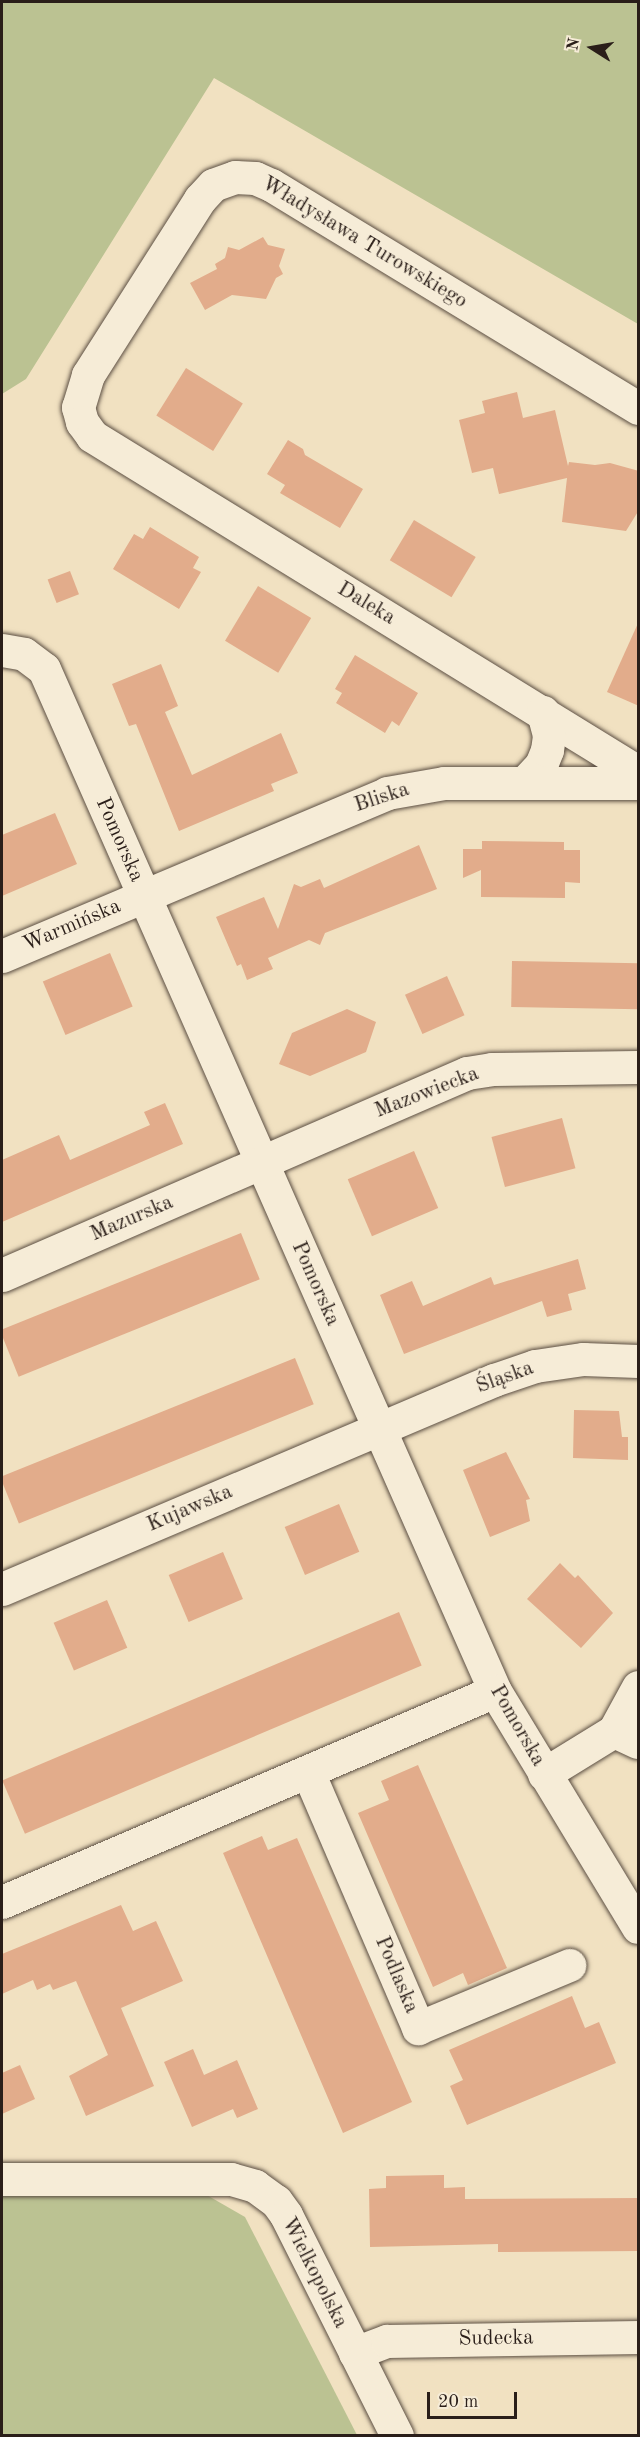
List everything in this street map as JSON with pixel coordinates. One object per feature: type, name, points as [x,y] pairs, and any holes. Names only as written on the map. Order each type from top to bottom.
[{"type":"street","name":"Władysława Turowskiego","points":[[92,436],[82,422],[78,407],[80,391],[88,375],[200,199],[213,185],[235,177],[255,178],[271,185],[639,408]]},
{"type":"street","name":"Daleka","points":[[92,436],[639,772]]},
{"type":"street","name":"Pomorska","points":[[2,650],[24,654],[44,669],[495,1691],[639,1927]]},
{"type":"street","points":[[525,782],[541,765],[547,750],[549,735],[543,712]]},
{"type":"street","name":"Bliska","points":[[143,895],[387,793],[444,783],[639,783]]},
{"type":"street","name":"Warmińska","points":[[2,957],[143,895]]},
{"type":"street","name":"Mazowiecka","points":[[262,1163],[467,1073],[492,1069],[639,1067]]},
{"type":"street","name":"Mazurska","points":[[2,1275],[262,1163]]},
{"type":"street","name":"Śląska","points":[[379,1429],[535,1366],[583,1359],[639,1361]]},
{"type":"street","name":"Kujawska","points":[[2,1589],[379,1429]]},
{"type":"street","points":[[544,1774],[626,1737],[639,1687]]},
{"type":"street","points":[[2,1902],[495,1691]]},
{"type":"street","name":"Podlaska","points":[[308,1772],[418,2028],[569,1965]]},
{"type":"street","name":"Wielkopolska","points":[[2,2179],[231,2179],[255,2186],[276,2201],[286,2215],[397,2436]]},
{"type":"street","name":"Sudecka","points":[[355,2353],[387,2341],[639,2337]]},
{"type":"green space","points":[[2,2],[638,2],[638,324],[214,78],[26,379],[2,394]]},
{"type":"green space","points":[[198,2190],[245,2217],[357,2435],[2,2435],[2,2193]]},
{"type":"building","points":[[263,237],[268,245],[285,249],[279,266],[283,274],[276,278],[266,299],[232,295],[205,310],[190,283],[217,269],[215,264],[225,258],[228,247],[239,250]]},
{"type":"building","points":[[186,368],[243,404],[213,451],[156,415]]},
{"type":"building","points":[[517,392],[523,418],[555,410],[568,466],[569,462],[595,465],[610,463],[639,471],[639,510],[626,531],[562,522],[567,478],[499,494],[493,468],[472,473],[459,420],[485,413],[482,401]]},
{"type":"building","points":[[288,440],[303,449],[305,455],[363,489],[340,528],[280,493],[285,485],[267,474]]},
{"type":"building","points":[[414,520],[476,557],[452,597],[390,560]]},
{"type":"building","points":[[150,527],[199,557],[193,568],[201,572],[179,609],[113,569],[134,534],[143,539]]},
{"type":"building","points":[[70,571],[79,594],[57,603],[48,580]]},
{"type":"building","points":[[258,586],[311,618],[278,673],[225,641]]},
{"type":"building","points":[[639,621],[639,706],[607,692]]},
{"type":"building","points":[[355,655],[418,693],[399,726],[392,721],[385,733],[336,703],[342,693],[335,689]]},
{"type":"building","points":[[161,664],[178,706],[165,712],[192,775],[281,733],[298,773],[271,784],[274,791],[179,831],[136,724],[129,726],[112,684]]},
{"type":"building","points":[[55,813],[77,864],[2,896],[2,835]]},
{"type":"building","points":[[482,841],[564,842],[564,850],[580,850],[580,883],[565,882],[565,898],[481,897],[481,870],[463,878],[463,849],[482,849]]},
{"type":"building","points":[[419,845],[437,889],[325,933],[320,945],[309,940],[268,958],[273,969],[247,980],[241,964],[237,966],[216,917],[264,897],[278,929],[294,884],[301,887],[320,879],[324,888]]},
{"type":"building","points":[[110,953],[133,1006],[65,1035],[43,982]]},
{"type":"building","points":[[512,961],[638,963],[638,1009],[511,1007]]},
{"type":"building","points":[[447,976],[464,1015],[422,1034],[405,995]]},
{"type":"building","points":[[347,1009],[376,1022],[366,1052],[310,1076],[279,1064],[292,1033]]},
{"type":"building","points":[[165,1103],[183,1144],[2,1222],[2,1160],[59,1135],[70,1160],[150,1125],[144,1112]]},
{"type":"building","points":[[562,1118],[575,1168],[505,1187],[491,1137]]},
{"type":"building","points":[[414,1151],[438,1208],[372,1236],[348,1179]]},
{"type":"building","points":[[241,1233],[260,1279],[19,1377],[2,1336],[2,1330]]},
{"type":"building","points":[[578,1259],[586,1289],[568,1294],[572,1310],[547,1317],[542,1301],[404,1354],[380,1295],[412,1281],[423,1306],[491,1277],[494,1285]]},
{"type":"building","points":[[295,1358],[314,1404],[19,1523],[2,1476]]},
{"type":"building","points":[[574,1410],[619,1411],[622,1437],[628,1437],[628,1460],[573,1458]]},
{"type":"building","points":[[506,1452],[530,1499],[526,1500],[530,1521],[490,1537],[463,1470]]},
{"type":"building","points":[[339,1504],[359,1552],[305,1575],[285,1527]]},
{"type":"building","points":[[223,1552],[243,1599],[189,1622],[169,1575]]},
{"type":"building","points":[[560,1563],[575,1578],[578,1575],[613,1613],[581,1648],[527,1599]]},
{"type":"building","points":[[107,1600],[127,1648],[74,1671],[54,1623]]},
{"type":"building","points":[[399,1612],[422,1665],[25,1834],[2,1780]]},
{"type":"building","points":[[418,1765],[507,1968],[468,1985],[463,1973],[433,1987],[358,1813],[389,1800],[381,1781]]},
{"type":"building","points":[[262,1836],[268,1850],[297,1838],[412,2102],[343,2133],[223,1853]]},
{"type":"building","points":[[121,1905],[133,1931],[156,1921],[183,1981],[121,2008],[154,2086],[86,2116],[69,2076],[108,2055],[76,1981],[53,1990],[50,1984],[37,1990],[33,1980],[2,1994],[2,1954]]},
{"type":"building","points":[[572,1996],[585,2028],[599,2022],[616,2063],[467,2125],[450,2086],[463,2080],[449,2050]]},
{"type":"building","points":[[193,2049],[204,2075],[237,2060],[258,2109],[237,2118],[233,2109],[192,2127],[164,2062]]},
{"type":"building","points":[[20,2065],[35,2099],[2,2114],[2,2073]]},
{"type":"building","points":[[444,2175],[444,2188],[465,2187],[465,2199],[639,2198],[639,2251],[498,2252],[498,2244],[370,2247],[369,2189],[386,2188],[386,2176]]}]
